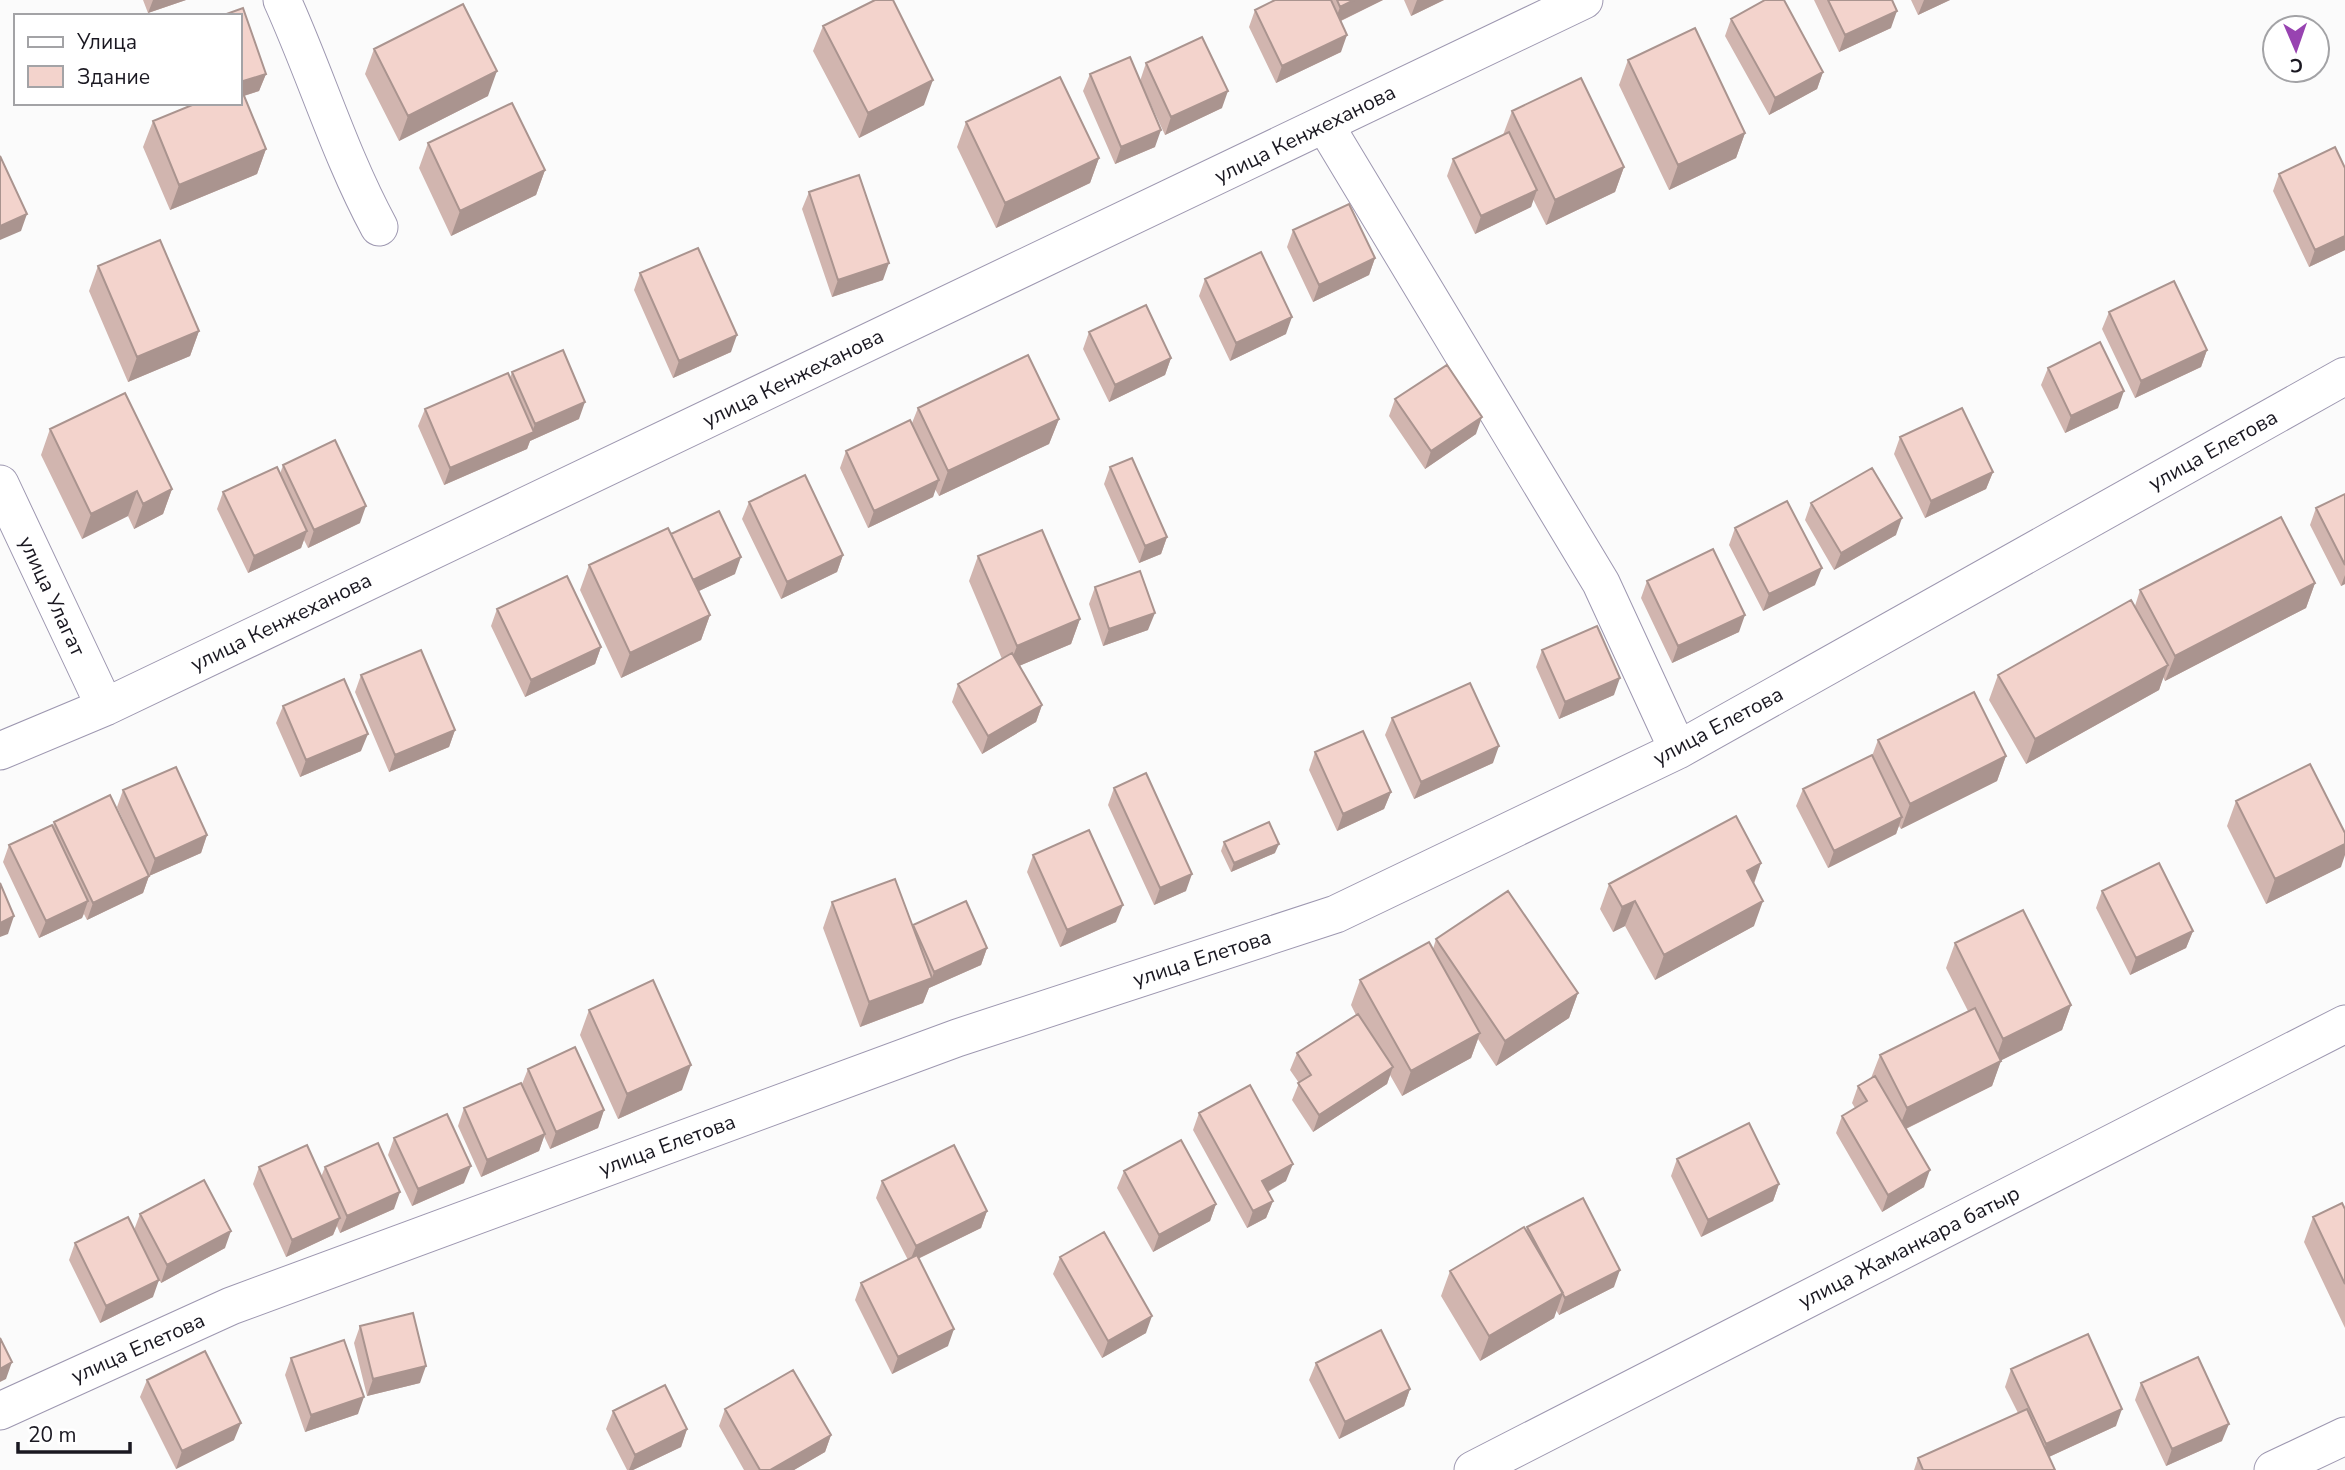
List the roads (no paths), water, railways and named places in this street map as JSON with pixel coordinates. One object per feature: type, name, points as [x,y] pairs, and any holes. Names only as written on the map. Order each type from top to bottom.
[{"type":"street","points":[[282,0],[309,58],[356,185],[379,228]]},
{"type":"street","name":"улица Кенжеханова","points":[[0,751],[105,707],[1584,0]]},
{"type":"street","points":[[1325,125],[1601,583],[1678,750]]},
{"type":"street","name":"улица Елетова","points":[[0,1410],[231,1306],[957,1038],[1336,914],[1678,750],[2345,376]]},
{"type":"street","name":"улица Улагат","points":[[0,484],[105,707]]},
{"type":"street","name":"улица Жаманкара батыр","points":[[1473,1470],[2345,1024]]},
{"type":"street","points":[[2273,1470],[2345,1436]]}]
